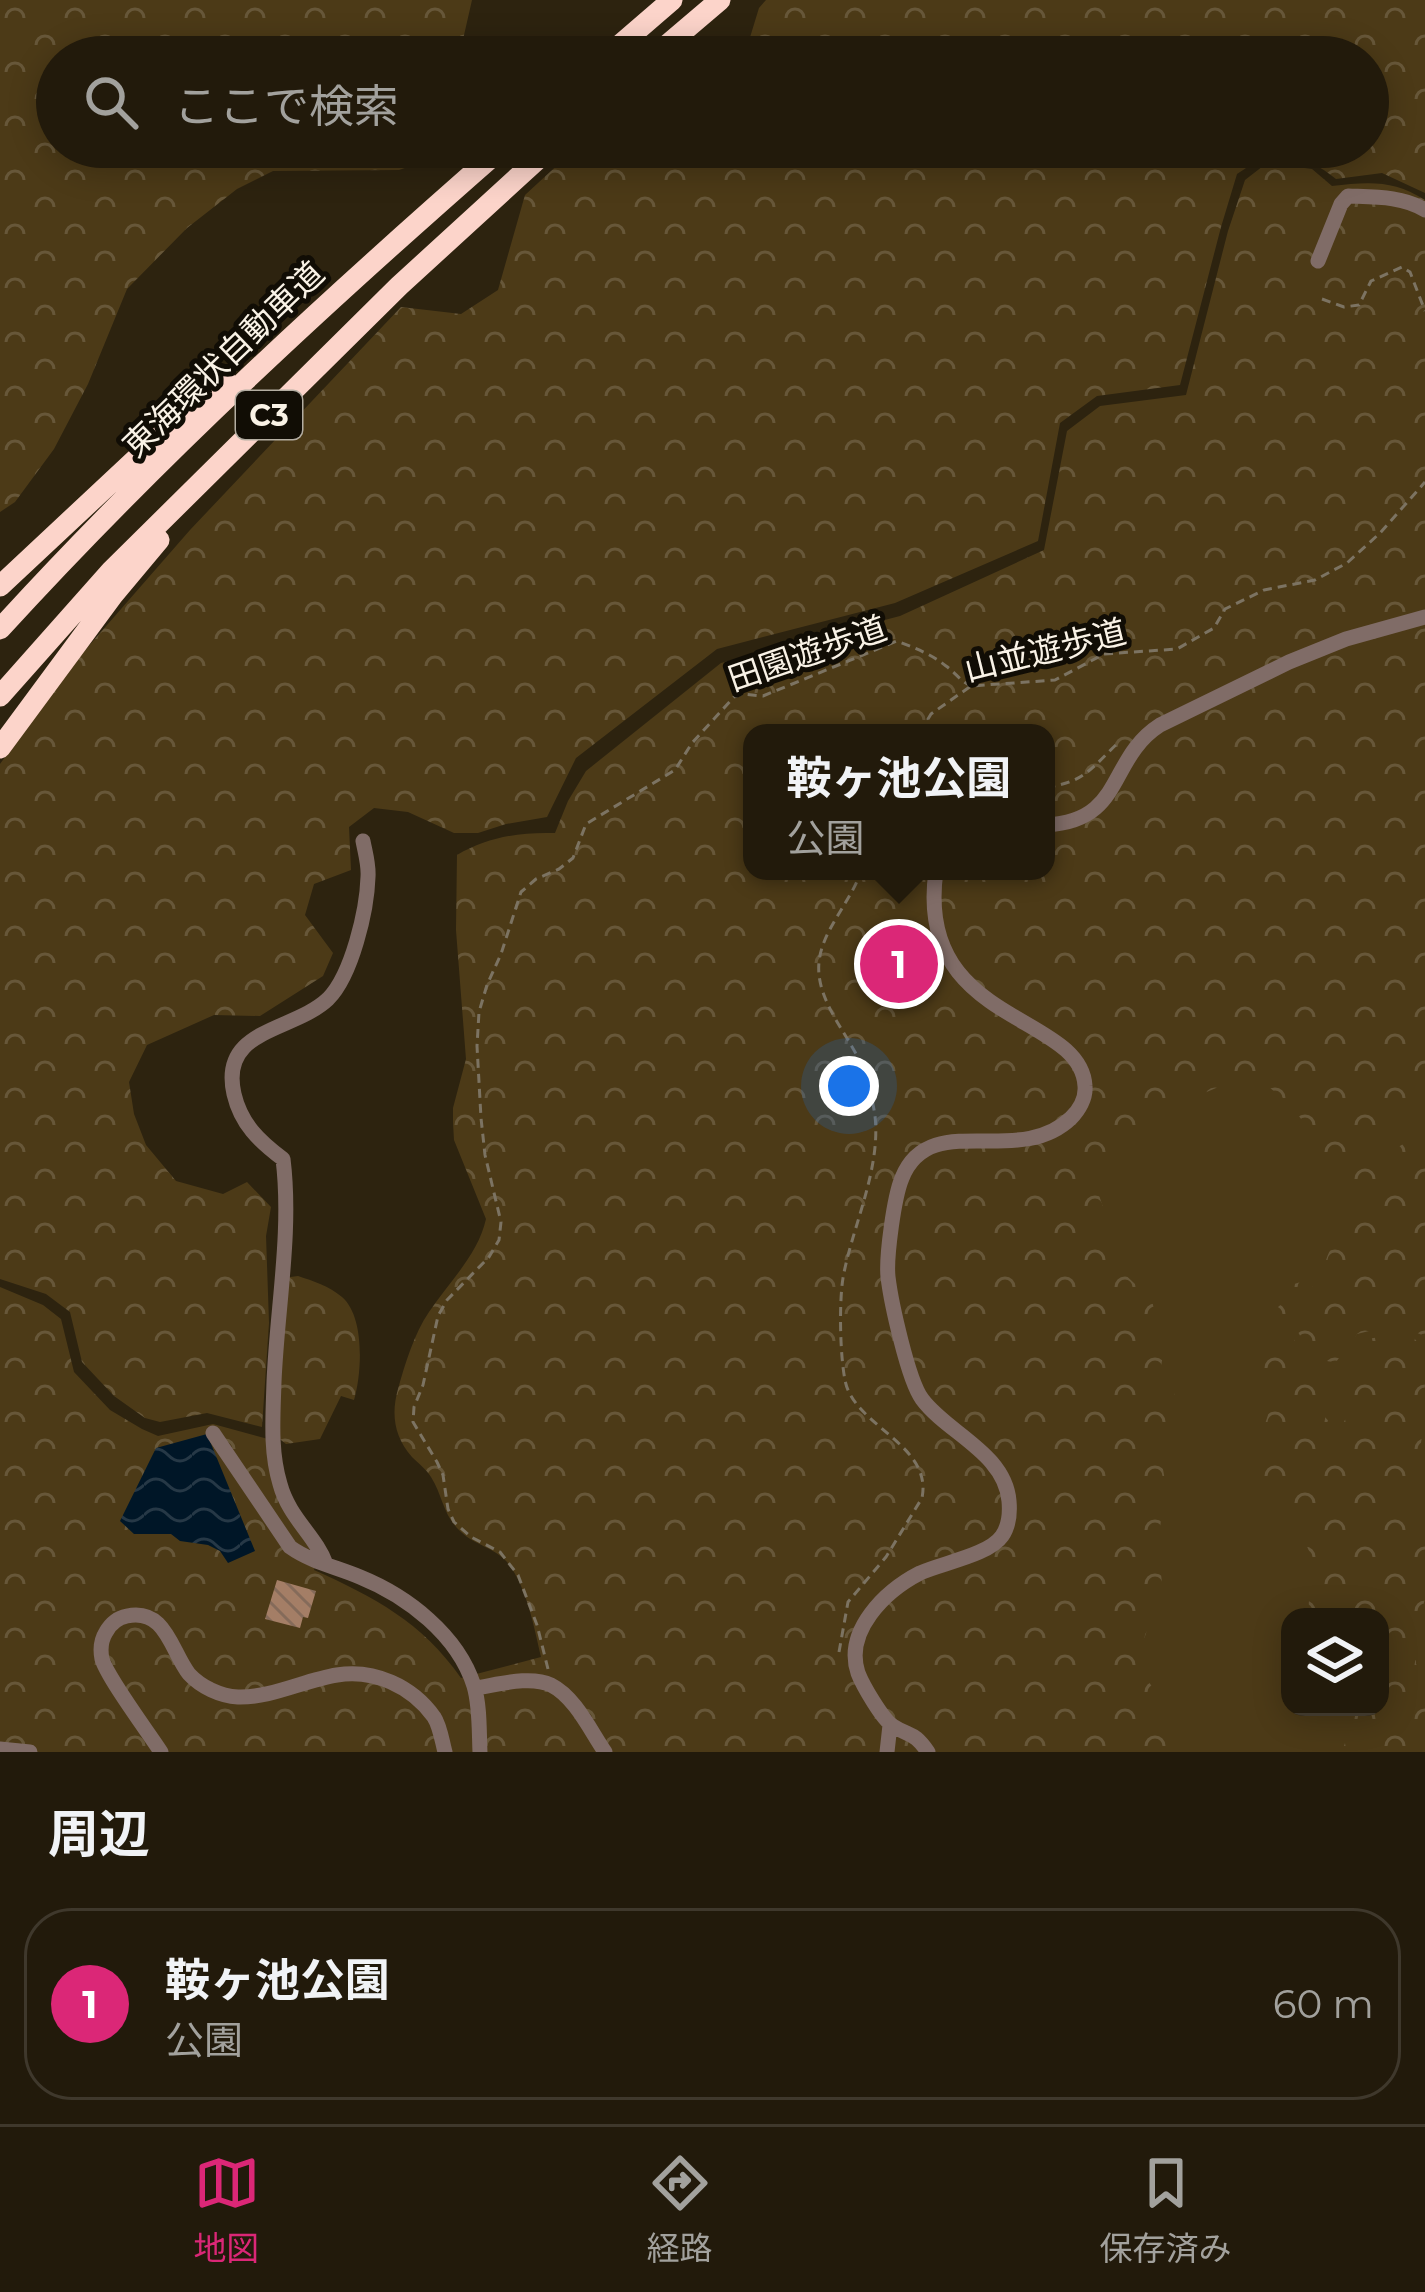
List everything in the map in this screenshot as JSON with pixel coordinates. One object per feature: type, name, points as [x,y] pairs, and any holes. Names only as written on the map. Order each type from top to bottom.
[{"type":"highway","points":[[630,36],[672,0]]},
{"type":"highway","points":[[678,36],[720,0]]},
{"type":"highway","name":"東海環状自動車道","points":[[0,629],[218,406],[479,168]]},
{"type":"highway","name":"C3","points":[[0,696],[111,571],[399,286],[528,168]]},
{"type":"highway","points":[[0,586],[167,430],[375,259]]},
{"type":"highway","points":[[0,748],[113,595],[249,435]]},
{"type":"street","points":[[1318,262],[1348,196],[1414,203],[1425,210]]},
{"type":"street","points":[[1055,824],[1089,815],[1102,803],[1140,742],[1160,725],[1289,662],[1346,639],[1425,617]]},
{"type":"street","points":[[326,1564],[287,1505],[274,1457],[277,1327],[287,1204],[283,1159],[246,1125],[231,1082],[236,1055],[249,1042],[315,1008],[340,982],[355,944],[369,874],[363,841]]},
{"type":"street","points":[[928,1752],[916,1736],[890,1725],[858,1673],[855,1645],[877,1606],[919,1574],[991,1546],[1002,1537],[1010,1508],[1009,1493],[998,1472],[963,1433],[920,1397],[909,1367],[887,1274],[896,1197],[903,1173],[923,1149],[947,1140],[1019,1142],[1045,1136],[1076,1113],[1085,1083],[1079,1064],[1066,1050],[980,996],[948,960],[934,900],[935,880]]},
{"type":"street","points":[[213,1433],[290,1547],[405,1600],[460,1655],[475,1688],[480,1752]]},
{"type":"street","points":[[161,1752],[102,1660],[103,1637],[117,1619],[126,1616],[155,1620],[187,1672],[199,1684],[224,1695],[252,1695],[335,1675],[387,1679],[409,1692],[435,1719],[445,1752]]},
{"type":"street","points":[[475,1688],[530,1681],[551,1685],[573,1704],[604,1752]]},
{"type":"street","points":[[887,1752],[890,1725]]},
{"type":"street","points":[[0,1749],[30,1752]]},
{"type":"path","points":[[1322,299],[1344,308],[1359,305],[1370,281],[1402,267],[1410,272],[1425,311]]},
{"type":"path","name":"山並遊歩道","points":[[930,724],[931,714],[971,686],[1055,680],[1104,654],[1177,649],[1214,628],[1225,610],[1264,590],[1315,580],[1347,563],[1425,482]]},
{"type":"path","name":"田園遊歩道","points":[[551,1685],[537,1625],[518,1575],[500,1552],[471,1538],[454,1522],[437,1462],[413,1422],[438,1316],[446,1300],[489,1257],[499,1240],[501,1222],[481,1118],[478,1012],[516,903],[536,879],[573,859],[586,824],[675,770],[692,743],[734,697],[763,695],[897,641],[930,654],[971,686]]},
{"type":"path","points":[[1055,786],[1070,784],[1090,772],[1120,741],[1140,742]]},
{"type":"path","points":[[839,1655],[848,1602],[886,1557],[924,1487],[908,1454],[852,1400],[842,1361],[842,1281],[867,1192],[875,1119],[864,1072],[818,982],[818,964],[821,949],[858,880]]},
{"type":"green space","points":[[0,0],[472,0],[464,36],[36,36],[36,168],[405,168],[273,171],[237,189],[187,228],[127,289],[88,384],[54,449],[15,502],[0,512]]},
{"type":"green space","points":[[766,0],[1425,0],[1425,193],[1382,173],[1336,179],[1319,168],[1389,168],[1389,36],[750,36]]},
{"type":"green space","points":[[554,168],[1246,168],[1237,174],[1180,385],[1097,396],[1060,423],[1038,541],[895,603],[717,649],[576,758],[547,817],[478,833],[454,833],[408,812],[374,808],[349,827],[351,870],[314,884],[305,915],[333,953],[323,976],[260,1016],[214,1015],[147,1045],[129,1082],[146,1145],[176,1181],[223,1194],[247,1182],[271,1207],[266,1236],[269,1323],[262,1427],[207,1413],[160,1422],[145,1418],[114,1396],[82,1362],[70,1312],[46,1294],[0,1279],[0,764],[73,664],[190,530],[401,307],[461,314],[498,290],[525,195]]},
{"type":"green space","points":[[1261,168],[1312,169],[1332,186],[1391,185],[1425,200],[1425,1100],[1399,1131],[1332,1173],[1317,1168],[1305,1124],[1288,1102],[1261,1081],[1244,1076],[1141,1115],[1098,1192],[1117,1267],[1152,1300],[1163,1354],[1161,1367],[1172,1383],[1178,1411],[1166,1431],[1161,1457],[1165,1481],[1158,1548],[1162,1583],[1139,1655],[1141,1670],[1195,1752],[0,1752],[0,1287],[43,1305],[61,1319],[74,1372],[110,1410],[142,1429],[158,1436],[213,1424],[268,1439],[274,1478],[318,1554],[314,1570],[357,1590],[413,1626],[461,1678],[541,1657],[514,1572],[502,1557],[455,1526],[431,1477],[401,1441],[395,1416],[398,1389],[419,1330],[470,1256],[486,1219],[454,1140],[453,1108],[466,1059],[456,930],[457,855],[505,837],[555,833],[586,771],[721,663],[900,616],[1044,550],[1067,431],[1100,406],[1186,395],[1245,180]]},
{"type":"green space","points":[[1425,886],[1425,1752],[1142,1752],[1021,1197]]},
{"type":"green space","points":[[1425,1131],[1425,1339],[1342,1298],[1331,1286],[1326,1262],[1337,1240],[1369,1213],[1348,1177]]},
{"type":"green space","points":[[298,1276],[332,1290],[349,1306],[358,1331],[359,1375],[354,1400],[341,1396],[320,1439],[286,1444],[277,1437],[283,1278]]},
{"type":"green space","points":[[1304,1281],[1419,1344],[1415,1347],[1377,1329],[1357,1334],[1336,1362],[1321,1359],[1295,1327],[1289,1329],[1318,1370],[1320,1405],[1333,1425],[1344,1422],[1348,1412],[1361,1340],[1380,1337],[1425,1357],[1420,1449],[1400,1495],[1425,1531],[1425,1598],[1416,1637],[1416,1664],[1425,1677],[1425,1752],[1342,1752],[1351,1725],[1349,1716],[1389,1716],[1389,1608],[1309,1608],[1304,1578],[1309,1551],[1267,1491],[1256,1462],[1269,1412],[1261,1390],[1257,1336],[1266,1317],[1290,1297],[1291,1285]]},
{"type":"water","points":[[207,1434],[255,1551],[228,1563],[208,1545],[180,1541],[171,1534],[134,1534],[120,1521],[156,1448]]},
{"type":"building","points":[[277,1580],[316,1591],[300,1628],[265,1619]]},
{"type":"place","name":"鞍ヶ池公園","points":[[899,964]]}]
